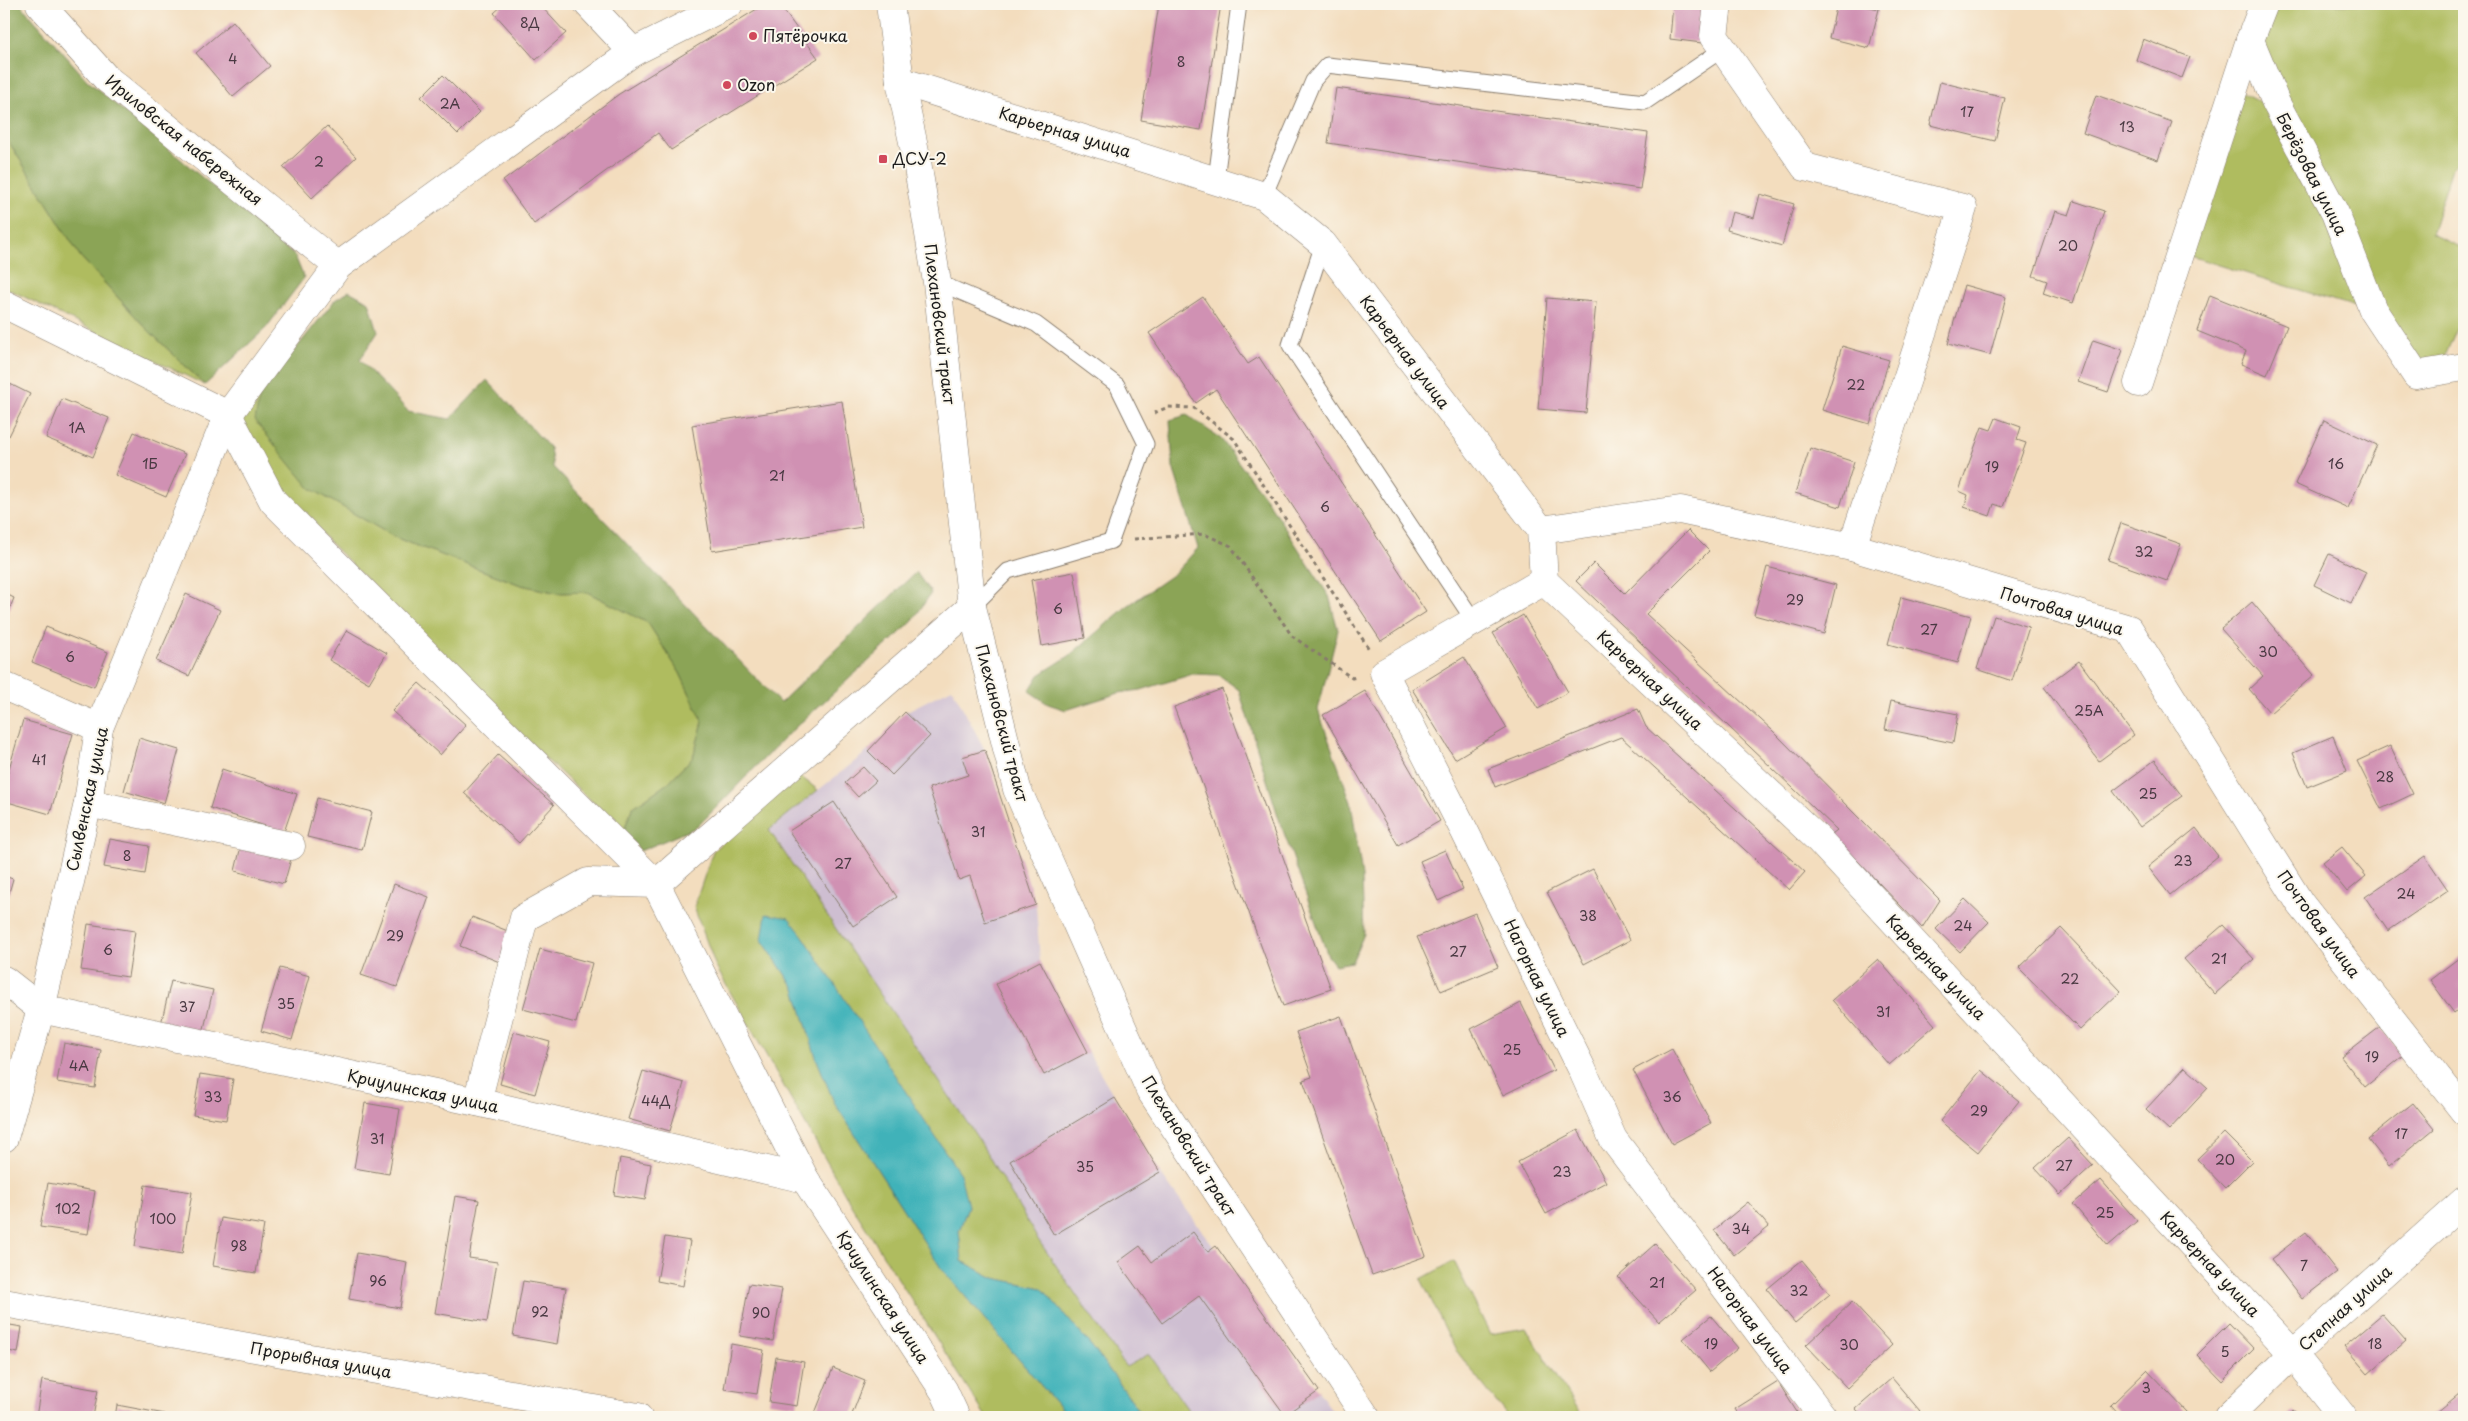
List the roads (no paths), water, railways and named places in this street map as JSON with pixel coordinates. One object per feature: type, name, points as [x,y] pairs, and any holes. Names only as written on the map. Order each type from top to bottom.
[{"type":"street","name":"Ириловская набережная","points":[[40,4],[106,78],[338,266]]},
{"type":"street","points":[[588,4],[633,52]]},
{"type":"street","name":"Сылвенская улица","points":[[4,1138],[41,1008],[88,803],[99,728],[228,415],[338,266],[633,52],[729,4]]},
{"type":"street","name":"Плехановский тракт","points":[[890,4],[900,81],[937,282],[972,607],[1017,789],[1150,1090],[1366,1417]]},
{"type":"street","points":[[1718,4],[1714,36],[1805,167],[1963,208],[1852,547]]},
{"type":"street","points":[[2138,383],[2250,40],[2264,4]]},
{"type":"street","name":"Берёзовая улица","points":[[2250,40],[2276,103],[2335,213],[2373,310],[2416,375],[2464,368]]},
{"type":"street","name":"Карьерная улица","points":[[900,81],[1264,196],[1323,244],[1541,530]]},
{"type":"street","points":[[4,304],[228,415]]},
{"type":"street","name":"Криулинская улица","points":[[228,415],[273,501],[656,884],[805,1179],[944,1390],[956,1417]]},
{"type":"street","name":"Почтовая улица","points":[[1541,530],[1680,510],[1852,547],[2129,629],[2300,903],[2464,1111]]},
{"type":"street","points":[[1474,621],[1544,580],[1541,530]]},
{"type":"street","name":"Карьерная улица","points":[[1544,580],[1819,840],[2293,1354],[2343,1417]]},
{"type":"street","points":[[477,1102],[524,918],[588,882],[656,884],[972,607]]},
{"type":"street","name":"Нагорная улица","points":[[1474,621],[1384,673],[1582,1069],[1613,1140],[1823,1417]]},
{"type":"street","points":[[4,686],[99,728]]},
{"type":"street","points":[[88,803],[291,846]]},
{"type":"street","points":[[4,980],[41,1008]]},
{"type":"street","name":"Криулинская улица","points":[[41,1008],[477,1102],[805,1179]]},
{"type":"street","name":"Степная улица","points":[[2228,1417],[2293,1354],[2464,1201]]},
{"type":"street","name":"Прорывная улица","points":[[4,1303],[638,1417]]},
{"type":"lane","points":[[1216,180],[1239,4]]},
{"type":"lane","points":[[1264,196],[1313,81],[1327,65],[1645,102],[1723,49]]},
{"type":"lane","points":[[1323,244],[1290,345],[1474,621]]},
{"type":"lane","points":[[937,282],[1036,324],[1117,385],[1146,444],[1111,541],[1008,572],[972,607]]},
{"type":"water","points":[[766,914],[789,918],[803,936],[960,1174],[968,1206],[959,1231],[962,1261],[994,1278],[1042,1288],[1093,1348],[1144,1417],[1068,1417],[941,1268],[834,1102],[817,1060],[795,989],[762,940]]},
{"type":"place","name":"Пятёрочка","points":[[753,36]]},
{"type":"place","name":"Ozon","points":[[727,85]]},
{"type":"place","name":"ДСУ-2","points":[[883,159]]}]
